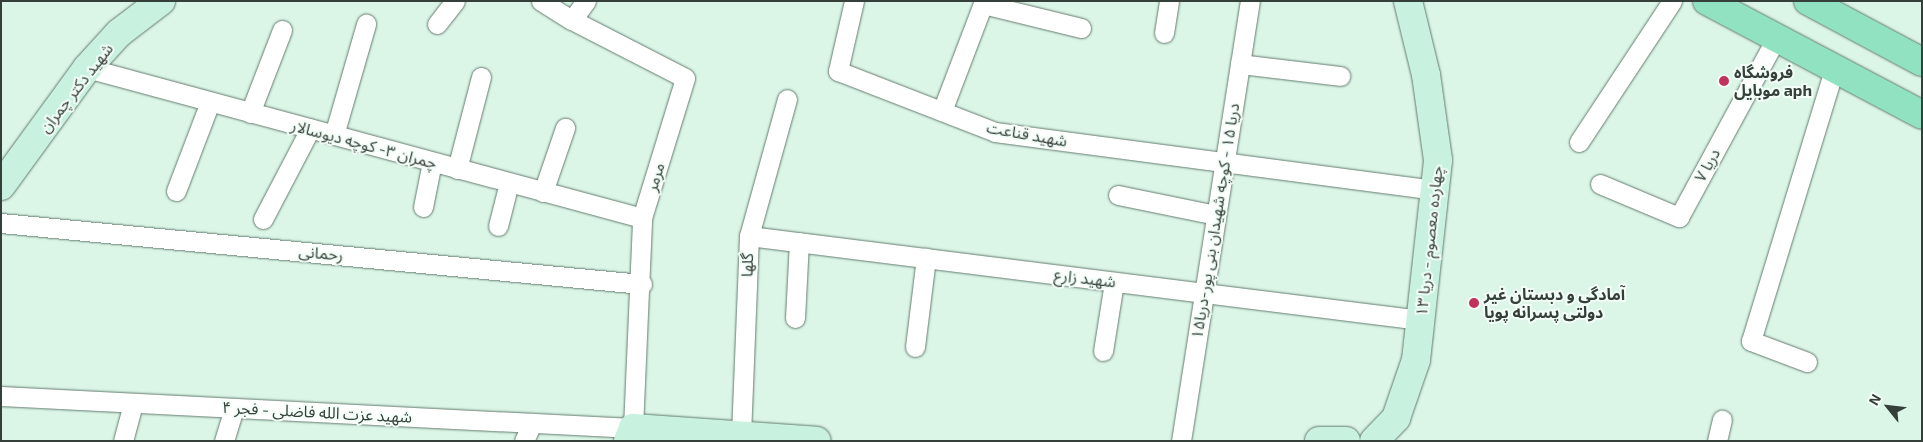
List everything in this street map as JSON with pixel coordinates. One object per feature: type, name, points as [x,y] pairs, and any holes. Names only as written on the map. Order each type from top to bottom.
[{"type":"main road","points":[[1707,1],[1834,69],[1921,112]]},
{"type":"main road","points":[[1808,1],[1922,62]]},
{"type":"street","name":"شهید دکتر چمران","points":[[1,186],[87,68],[120,34],[161,1]]},
{"type":"street","points":[[437,24],[455,1]]},
{"type":"street","points":[[541,1],[572,20],[586,1]]},
{"type":"street","name":"شهید قناعت","points":[[854,1],[838,71],[995,132],[1225,160],[1434,190]]},
{"type":"street","points":[[1164,33],[1169,1]]},
{"type":"street","name":"دریا ۱۵ - كوچه شهيدان بنی پور-دريا۱۵","points":[[1181,441],[1250,1]]},
{"type":"street","name":"چهارده معصوم - دریا ۱۳","points":[[1374,441],[1396,418],[1407,392],[1421,320],[1438,160],[1430,101],[1408,1]]},
{"type":"street","points":[[1579,142],[1672,1]]},
{"type":"street","points":[[942,112],[983,3],[1081,28]]},
{"type":"street","name":"مرمر","points":[[572,20],[685,78],[642,218],[642,284],[631,434]]},
{"type":"street","points":[[334,135],[366,24]]},
{"type":"street","points":[[250,113],[282,30]]},
{"type":"street","name":"دریا ۷","points":[[1600,184],[1679,217],[1776,38]]},
{"type":"street","points":[[1240,64],[1340,76]]},
{"type":"street","name":"چمران ۳- كوچه ديوسالار","points":[[87,68],[642,218]]},
{"type":"street","points":[[1807,362],[1751,341],[1834,69]]},
{"type":"street","points":[[457,169],[480,76]]},
{"type":"street","name":"گلها","points":[[754,438],[748,236],[787,99]]},
{"type":"street","points":[[176,191],[210,102]]},
{"type":"street","points":[[543,192],[565,128]]},
{"type":"street","points":[[262,219],[310,129]]},
{"type":"street","points":[[423,207],[432,162]]},
{"type":"street","points":[[498,226],[510,183]]},
{"type":"street","points":[[1118,196],[1216,215]]},
{"type":"street","name":"رحمانی","points":[[1,223],[642,284]]},
{"type":"street","name":"شهید زارع","points":[[748,236],[1421,320]]},
{"type":"street","points":[[795,318],[799,242]]},
{"type":"street","points":[[915,347],[926,258]]},
{"type":"street","points":[[1103,351],[1114,282]]},
{"type":"street","name":"شهید عزت الله فاضلی - فجر ۴","points":[[1,396],[532,423],[631,434]]},
{"type":"street","points":[[124,441],[133,403]]},
{"type":"street","points":[[224,441],[234,408]]},
{"type":"street","points":[[1717,441],[1722,420]]},
{"type":"street","points":[[524,441],[532,423]]},
{"type":"street","points":[[631,434],[817,441]]},
{"type":"street","points":[[1319,441],[1346,441]]},
{"type":"place","name":"فروشگاه موبایل aph","points":[[1724,81]]},
{"type":"place","name":"آمادگی و دبستان غیر دولتی پسرانه پویا","points":[[1474,303]]}]
